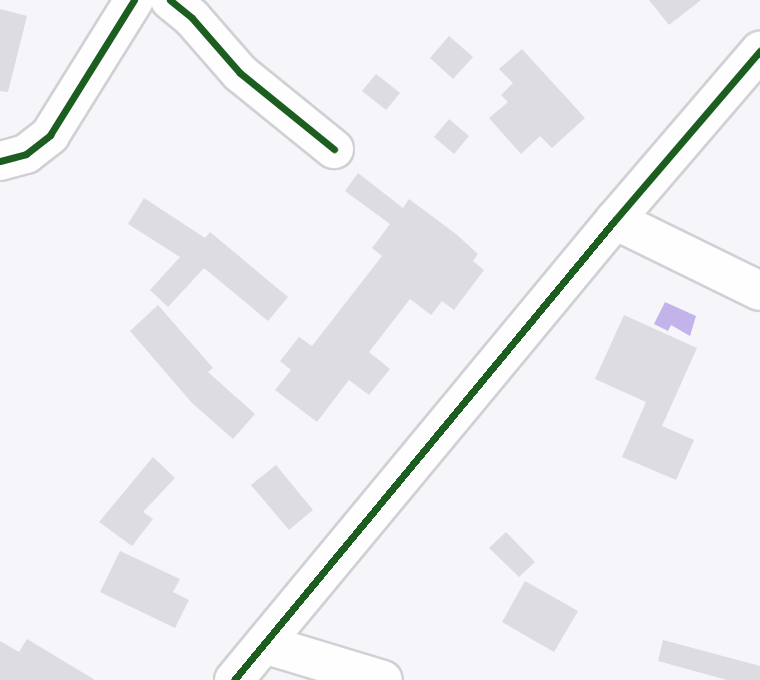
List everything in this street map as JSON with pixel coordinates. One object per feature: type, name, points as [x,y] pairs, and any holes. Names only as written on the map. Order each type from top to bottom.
[{"type":"street","points":[[0,161],[26,154],[50,135],[134,0]]},
{"type":"street","points":[[170,0],[192,18],[240,73],[334,149]]},
{"type":"street","points":[[234,680],[615,220],[760,51]]},
{"type":"street","points":[[615,220],[760,291]]},
{"type":"street","points":[[264,644],[383,680]]},
{"type":"shaded area","points":[[665,302],[696,316],[690,336],[671,325],[668,331],[654,324]]},
{"type":"building","points":[[649,0],[701,0],[669,25]]},
{"type":"building","points":[[0,9],[27,16],[8,92],[0,91]]},
{"type":"building","points":[[449,36],[473,57],[453,79],[430,58]]},
{"type":"building","points":[[522,49],[585,118],[552,148],[540,136],[521,154],[489,118],[508,102],[501,95],[513,83],[499,69]]},
{"type":"building","points":[[376,74],[400,93],[386,110],[362,91]]},
{"type":"building","points":[[449,119],[469,136],[454,154],[434,137]]},
{"type":"building","points":[[358,173],[403,208],[409,199],[456,234],[478,254],[473,261],[484,270],[454,310],[442,301],[431,315],[410,299],[369,352],[390,369],[369,395],[349,380],[317,422],[275,390],[291,370],[280,361],[299,337],[312,346],[382,256],[372,248],[390,224],[345,191]]},
{"type":"building","points":[[144,198],[205,238],[210,232],[288,297],[268,321],[204,268],[168,307],[150,290],[180,257],[128,224]]},
{"type":"building","points":[[158,305],[213,368],[208,372],[255,414],[233,439],[192,403],[130,331]]},
{"type":"building","points":[[624,315],[697,348],[662,426],[694,440],[676,480],[622,457],[646,402],[595,379]]},
{"type":"building","points":[[153,457],[175,478],[143,512],[153,519],[132,546],[99,522]]},
{"type":"building","points":[[276,465],[313,510],[289,530],[251,485]]},
{"type":"building","points":[[506,532],[535,562],[519,577],[489,548]]},
{"type":"building","points":[[120,551],[180,579],[173,592],[189,600],[175,628],[100,592]]},
{"type":"building","points":[[525,581],[578,611],[554,652],[502,622]]},
{"type":"building","points":[[27,639],[95,680],[0,680],[0,641],[19,652]]},
{"type":"building","points":[[663,640],[760,666],[760,680],[727,680],[658,661]]},
{"type":"cycle path","points":[[0,161],[26,154],[50,135],[134,0]]},
{"type":"cycle path","points":[[170,0],[192,18],[240,73],[334,149]]},
{"type":"cycle path","points":[[234,680],[615,220],[760,51]]}]
